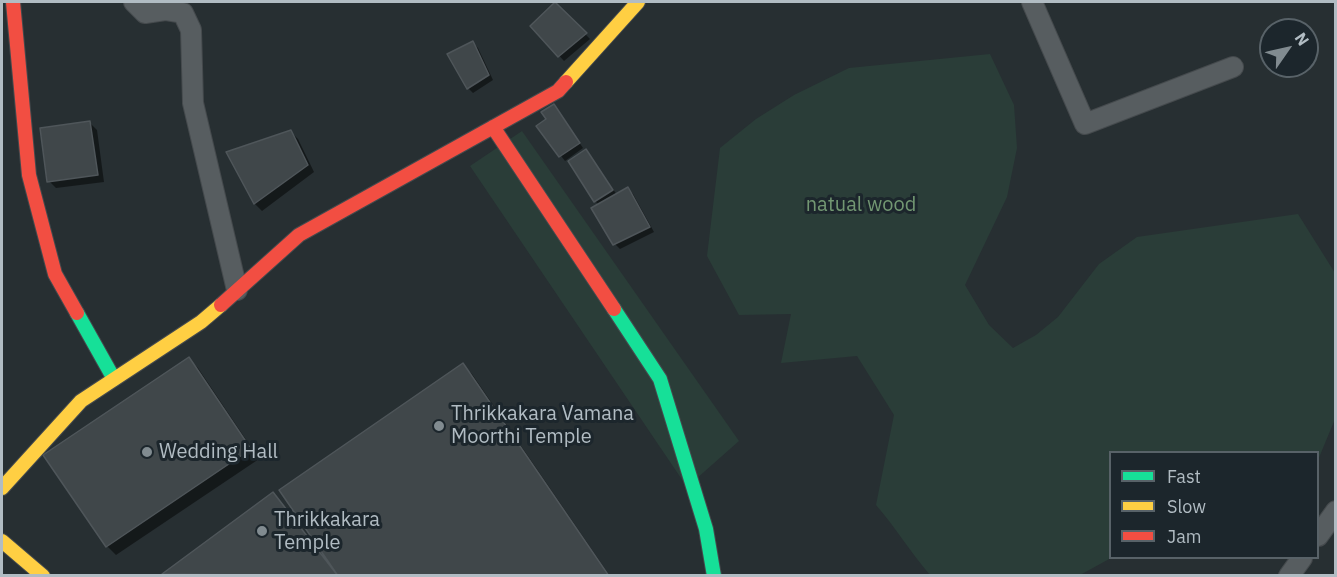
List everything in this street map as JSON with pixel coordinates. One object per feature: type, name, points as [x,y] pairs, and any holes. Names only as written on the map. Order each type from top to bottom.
[{"type":"street","points":[[13,2],[29,175],[55,274],[114,379]]},
{"type":"street","points":[[134,2],[145,13],[165,10],[183,13],[191,30],[192,103],[237,290]]},
{"type":"street","points":[[2,488],[81,401],[201,322],[299,235],[558,91],[638,2]]},
{"type":"street","points":[[1032,2],[1085,124],[1233,67]]},
{"type":"street","points":[[493,127],[660,379],[706,529],[714,576]]},
{"type":"street","points":[[1319,533],[1335,511]]},
{"type":"street","points":[[2,541],[43,576]]},
{"type":"street","points":[[1289,576],[1301,559]]},
{"type":"green space","name":"natual wood","points":[[990,54],[1014,105],[1017,148],[1007,197],[965,285],[989,325],[1013,348],[1036,335],[1058,317],[1099,264],[1137,237],[1298,214],[1335,273],[1335,419],[1319,458],[1319,451],[1109,451],[1109,559],[1080,575],[930,575],[876,505],[894,415],[857,356],[781,363],[791,314],[739,315],[707,256],[720,148],[756,119],[794,95],[849,68]]},
{"type":"green space","points":[[522,131],[739,441],[687,487],[470,166]]},
{"type":"building","points":[[555,2],[587,33],[558,57],[530,26]]},
{"type":"building","points":[[473,41],[489,75],[467,89],[447,54]]},
{"type":"building","points":[[554,104],[580,143],[559,157],[536,126],[546,119],[541,112]]},
{"type":"building","points":[[90,121],[98,175],[47,182],[40,128]]},
{"type":"building","points":[[291,130],[308,165],[254,204],[226,152]]},
{"type":"building","points":[[586,149],[613,190],[594,202],[568,161]]},
{"type":"building","points":[[628,187],[650,227],[613,245],[591,208]]},
{"type":"building","name":"Wedding Hall","points":[[189,357],[251,449],[106,547],[43,455]]},
{"type":"building","name":"Thrikkakara Vamana Moorthi Temple","points":[[463,363],[609,576],[338,576],[279,490]]},
{"type":"building","name":"Thrikkakara Temple","points":[[273,492],[338,576],[162,574]]},
{"type":"traffic: fast","points":[[614,309],[660,379],[706,529],[714,576]]},
{"type":"traffic: fast","points":[[77,313],[114,379]]},
{"type":"traffic: slow","points":[[566,82],[638,2]]},
{"type":"traffic: slow","points":[[2,488],[81,401],[201,322],[221,305]]},
{"type":"traffic: slow","points":[[2,541],[43,576]]},
{"type":"traffic: jam","points":[[13,2],[29,175],[55,274],[77,313]]},
{"type":"traffic: jam","points":[[221,305],[299,235],[558,91],[566,82]]},
{"type":"traffic: jam","points":[[493,127],[614,309]]},
{"type":"place","name":"Thrikkakara Vamana Moorthi Temple","points":[[439,426]]},
{"type":"place","name":"Wedding Hall","points":[[147,452]]},
{"type":"place","name":"Thrikkakara Temple","points":[[262,531]]}]
